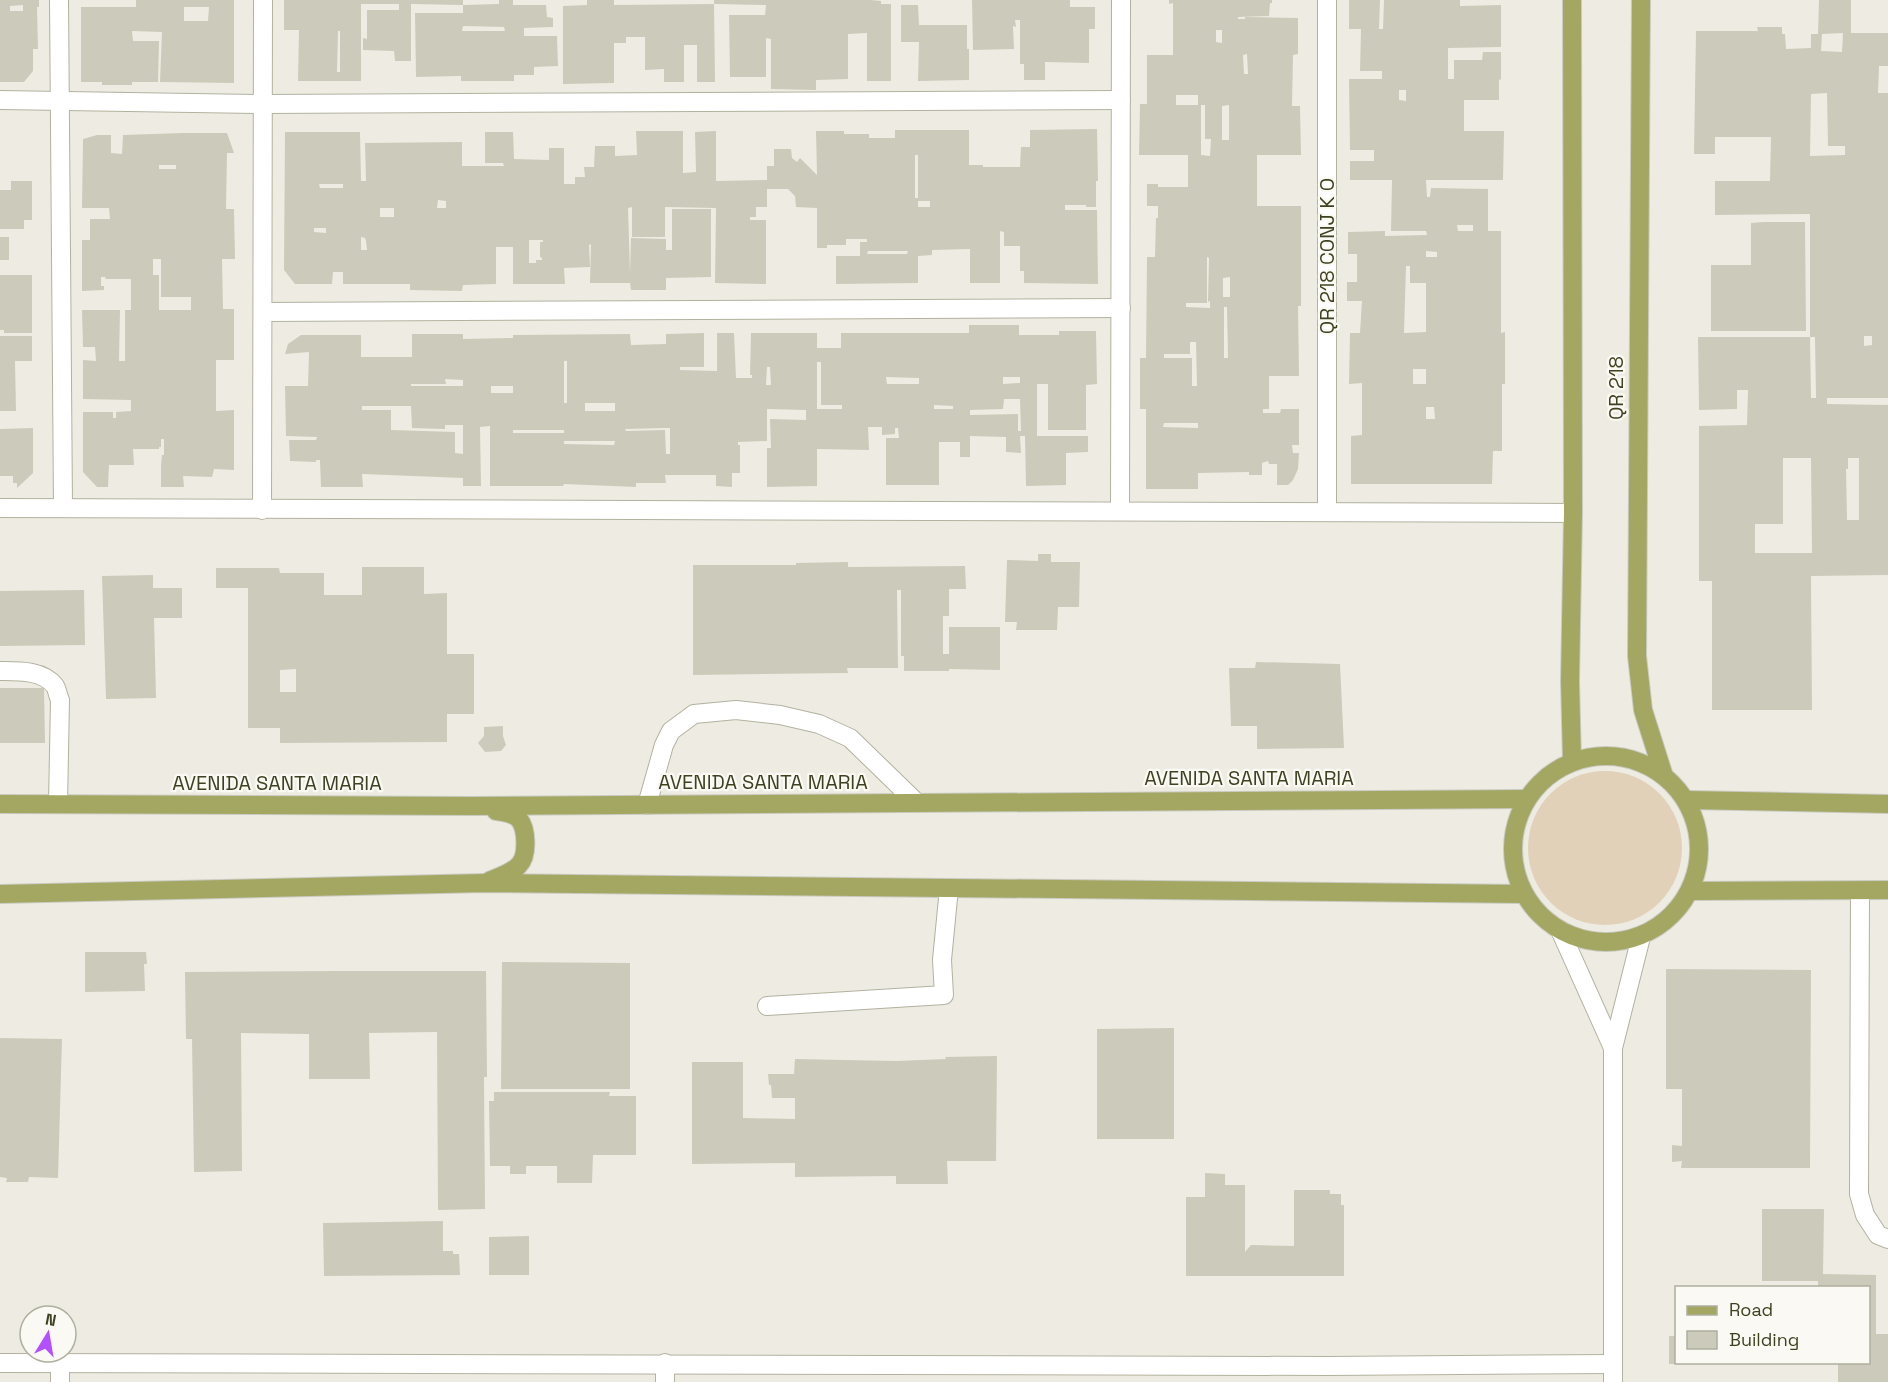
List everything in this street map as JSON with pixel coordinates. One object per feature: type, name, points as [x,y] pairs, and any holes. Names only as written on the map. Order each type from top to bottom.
[{"type":"main road","points":[[1572,0],[1573,513],[1570,681],[1572,761]]},
{"type":"main road","name":"QR 218","points":[[1641,0],[1637,656],[1643,710],[1663,773]]},
{"type":"main road","points":[[1603,755],[1634,759],[1663,773],[1687,800],[1699,829],[1700,861],[1691,891],[1678,910],[1662,926],[1641,937],[1614,943],[1586,941],[1560,930],[1539,914],[1524,894],[1514,870],[1512,846],[1516,821],[1527,799],[1546,776],[1572,761],[1603,755]]},
{"type":"main road","name":"AVENIDA SANTA MARIA","points":[[0,804],[470,806],[1527,799]]},
{"type":"main road","points":[[1687,800],[1888,804]]},
{"type":"main road","points":[[470,806],[510,813],[519,819],[523,828],[525,839],[522,863],[512,871],[485,883]]},
{"type":"main road","points":[[0,894],[485,883],[1524,894]]},
{"type":"main road","points":[[1691,891],[1888,890]]},
{"type":"street","points":[[59,0],[63,507]]},
{"type":"street","points":[[262,510],[263,0]]},
{"type":"street","points":[[1120,511],[1121,0]]},
{"type":"street","name":"QR 218 CONJ K O","points":[[1327,0],[1327,512]]},
{"type":"street","points":[[0,100],[263,104],[1121,100]]},
{"type":"street","points":[[263,312],[1121,308]]},
{"type":"street","points":[[0,508],[1573,513]]},
{"type":"street","points":[[0,671],[24,671],[42,676],[55,686],[60,700],[58,804]]},
{"type":"street","points":[[647,805],[664,745],[671,731],[694,714],[736,710],[780,715],[819,724],[850,738],[917,803]]},
{"type":"street","points":[[767,1006],[944,995],[942,960],[949,888]]},
{"type":"street","points":[[1860,891],[1859,1194],[1865,1215],[1878,1235],[1888,1239]]},
{"type":"street","points":[[1560,930],[1613,1048]]},
{"type":"street","points":[[78,1363],[665,1363],[1328,1374],[1613,1373],[1613,1048],[1641,937]]},
{"type":"street","points":[[0,1363],[18,1363]]},
{"type":"street","points":[[665,1363],[665,1382]]},
{"type":"street","points":[[60,1364],[60,1382]]},
{"type":"shaded area","points":[[1605,771],[1634,777],[1648,784],[1659,794],[1669,805],[1676,819],[1682,848],[1676,877],[1669,891],[1659,902],[1648,912],[1634,919],[1605,925],[1576,919],[1562,912],[1551,902],[1541,891],[1534,877],[1528,848],[1534,819],[1541,805],[1551,794],[1562,784],[1576,777]]},
{"type":"building","points":[[0,0],[39,0],[39,7],[37,7],[38,49],[33,49],[33,71],[24,82],[0,82]],"holes":[[[23,5],[23,11],[10,11],[10,6]]]},
{"type":"building","points":[[136,0],[234,0],[234,83],[160,82],[162,32],[132,31],[133,41],[159,41],[158,82],[102,85],[102,82],[81,82],[81,7],[136,7]],"holes":[[[184,7],[209,7],[208,21],[184,21]]]},
{"type":"building","points":[[284,0],[463,0],[463,5],[411,4],[411,61],[395,61],[394,51],[363,50],[363,38],[367,39],[367,10],[399,10],[399,4],[361,4],[361,81],[298,81],[299,30],[284,30]],"holes":[[[338,31],[340,31],[340,72],[337,72]]]},
{"type":"building","points":[[499,0],[513,0],[513,5],[546,5],[547,17],[553,18],[553,27],[524,28],[524,36],[557,36],[558,66],[534,67],[534,75],[514,75],[514,81],[461,81],[461,76],[416,77],[415,13],[463,13],[463,5],[499,4]],"holes":[[[463,26],[504,27],[505,31],[462,31]]]},
{"type":"building","points":[[587,0],[614,0],[614,5],[714,4],[715,82],[697,82],[697,45],[684,45],[684,82],[664,82],[664,69],[645,70],[645,37],[626,37],[626,43],[614,43],[614,83],[563,84],[563,6],[587,5]]},
{"type":"building","points":[[714,0],[870,0],[881,1],[881,4],[891,4],[891,81],[867,81],[867,33],[848,34],[848,79],[816,80],[816,90],[771,89],[771,39],[766,38],[766,77],[730,77],[729,15],[765,15],[766,5],[714,4]]},
{"type":"building","points":[[972,0],[1070,0],[1070,7],[1095,7],[1095,29],[1089,29],[1089,63],[1045,62],[1045,80],[1024,80],[1024,64],[1020,64],[1020,20],[1015,20],[1016,27],[1013,26],[1014,49],[973,50]]},
{"type":"building","points":[[1169,0],[1272,0],[1269,16],[1238,17],[1238,19],[1245,19],[1245,17],[1298,18],[1298,54],[1293,55],[1292,106],[1300,106],[1301,155],[1257,155],[1257,206],[1301,206],[1301,306],[1298,306],[1299,376],[1269,376],[1269,409],[1263,409],[1263,413],[1280,413],[1281,409],[1299,409],[1299,445],[1292,445],[1293,453],[1299,453],[1298,469],[1288,485],[1277,485],[1277,464],[1269,464],[1268,461],[1262,463],[1262,475],[1249,475],[1249,472],[1198,473],[1198,489],[1146,489],[1146,409],[1140,409],[1140,358],[1146,358],[1147,257],[1155,257],[1156,218],[1158,218],[1158,206],[1147,206],[1147,184],[1158,184],[1158,187],[1188,187],[1188,155],[1139,155],[1140,104],[1147,104],[1147,55],[1173,55],[1173,3],[1169,4]],"holes":[[[1216,30],[1222,30],[1222,43],[1216,42]],[[1247,54],[1248,74],[1244,74],[1243,55]],[[1176,95],[1198,95],[1198,105],[1176,105]],[[1201,105],[1205,105],[1205,139],[1211,139],[1210,156],[1201,155]],[[1229,105],[1229,140],[1222,140],[1222,106]],[[1207,257],[1209,258],[1208,302],[1210,301],[1210,308],[1186,307],[1186,303],[1207,303]],[[1230,277],[1230,297],[1223,297],[1223,278]],[[1224,307],[1227,307],[1228,358],[1224,358]],[[1190,342],[1196,342],[1197,386],[1192,386],[1192,358],[1164,358],[1164,354],[1190,354]],[[1164,423],[1198,423],[1198,428],[1163,427]]]},
{"type":"building","points":[[1349,0],[1380,0],[1379,29],[1383,29],[1384,0],[1460,0],[1460,6],[1501,5],[1501,47],[1448,48],[1448,79],[1454,79],[1454,60],[1482,60],[1483,52],[1501,52],[1499,100],[1464,100],[1464,131],[1504,131],[1503,180],[1426,180],[1427,197],[1430,197],[1431,188],[1488,189],[1488,231],[1501,231],[1501,333],[1505,332],[1505,384],[1502,384],[1502,451],[1493,451],[1492,484],[1351,484],[1351,436],[1362,435],[1362,383],[1349,384],[1350,333],[1360,333],[1362,301],[1347,301],[1347,282],[1357,282],[1357,254],[1348,254],[1348,232],[1385,231],[1385,236],[1427,235],[1426,231],[1391,231],[1392,180],[1350,180],[1350,161],[1374,161],[1374,150],[1350,150],[1349,79],[1382,79],[1382,71],[1360,71],[1361,29],[1349,29]],"holes":[[[1399,90],[1406,90],[1406,101],[1399,100]],[[1457,225],[1473,225],[1473,231],[1458,231]],[[1426,251],[1437,252],[1437,257],[1426,257]],[[1406,266],[1410,266],[1410,283],[1426,283],[1426,332],[1404,333]],[[1413,369],[1426,369],[1426,384],[1413,384]],[[1426,407],[1434,407],[1435,419],[1426,419]]]},
{"type":"building","points":[[1819,0],[1851,0],[1851,33],[1888,33],[1888,66],[1879,66],[1878,93],[1888,93],[1888,398],[1827,398],[1827,404],[1888,405],[1888,575],[1811,576],[1812,710],[1712,710],[1712,581],[1699,581],[1699,426],[1747,425],[1748,390],[1737,390],[1737,409],[1699,410],[1698,337],[1810,337],[1810,214],[1715,215],[1715,181],[1770,181],[1771,137],[1715,137],[1715,154],[1694,154],[1696,31],[1758,31],[1757,27],[1782,27],[1786,49],[1811,48],[1811,34],[1818,34]],"holes":[[[1843,33],[1842,52],[1821,51],[1822,34]],[[1827,93],[1828,146],[1845,146],[1845,155],[1810,156],[1811,94]],[[1864,336],[1872,336],[1872,345],[1864,346]],[[1810,337],[1815,337],[1816,398],[1811,398]],[[1783,458],[1811,458],[1812,553],[1755,553],[1755,524],[1783,524]],[[1848,458],[1859,458],[1859,520],[1847,520],[1846,469],[1848,469]]]},
{"type":"building","points":[[901,5],[918,5],[919,25],[967,25],[969,80],[918,81],[919,42],[901,42]]},
{"type":"building","points":[[1097,129],[1096,207],[1065,205],[1065,210],[1097,210],[1098,284],[1024,283],[1024,271],[1020,271],[1020,246],[1004,246],[1004,232],[1000,231],[1000,283],[970,283],[970,249],[932,250],[932,255],[918,256],[918,283],[836,284],[836,256],[860,256],[860,242],[867,242],[867,239],[846,239],[846,245],[827,245],[827,248],[817,248],[817,208],[796,207],[795,196],[788,189],[767,189],[767,207],[756,207],[756,217],[750,217],[750,220],[766,220],[766,284],[715,283],[716,208],[665,207],[665,237],[632,237],[632,207],[628,208],[630,274],[631,238],[666,239],[666,250],[672,250],[672,209],[711,209],[711,277],[666,278],[666,290],[631,290],[630,283],[590,283],[591,244],[589,245],[590,267],[564,268],[565,284],[513,284],[513,247],[496,247],[496,284],[463,285],[462,291],[410,290],[410,284],[343,284],[343,272],[333,272],[332,284],[295,284],[284,270],[285,132],[360,132],[361,181],[366,181],[365,143],[462,142],[462,166],[504,166],[503,163],[485,163],[485,132],[513,132],[514,159],[549,160],[549,148],[564,148],[564,184],[575,184],[575,177],[585,177],[584,167],[594,167],[595,146],[615,146],[615,156],[637,155],[636,131],[683,131],[683,173],[696,172],[695,132],[716,131],[716,181],[767,180],[767,166],[774,166],[774,149],[791,149],[792,158],[797,162],[800,158],[817,175],[816,131],[844,131],[844,134],[869,134],[869,138],[895,138],[895,130],[969,130],[969,165],[1020,167],[1021,147],[1030,147],[1030,130]],"holes":[[[915,155],[918,155],[918,198],[915,198]],[[319,184],[343,184],[343,188],[320,188]],[[438,200],[446,201],[446,208],[437,208]],[[918,201],[930,201],[930,207],[918,207]],[[380,208],[394,208],[394,217],[380,217]],[[314,228],[326,228],[326,233],[314,232]],[[361,237],[365,238],[367,250],[361,250]],[[529,240],[543,240],[540,242],[542,260],[536,260],[536,263],[529,263]],[[868,251],[908,251],[907,254],[867,254]]]},
{"type":"building","points":[[227,133],[234,153],[227,153],[226,209],[234,209],[235,259],[222,259],[223,309],[234,309],[234,360],[216,360],[216,411],[234,410],[234,470],[214,469],[212,477],[183,476],[184,487],[161,487],[164,439],[161,439],[159,449],[133,449],[134,465],[109,465],[108,487],[97,487],[83,472],[83,412],[113,412],[113,418],[116,418],[116,412],[131,411],[131,400],[83,399],[83,360],[96,361],[95,347],[83,347],[82,310],[120,310],[119,361],[125,361],[125,310],[131,310],[131,279],[101,277],[101,286],[104,286],[104,290],[82,291],[82,240],[90,240],[90,219],[110,219],[109,208],[82,208],[83,139],[97,135],[111,135],[111,153],[122,154],[123,135]],"holes":[[[159,165],[176,165],[176,169],[159,169]],[[153,259],[161,259],[161,297],[191,297],[191,310],[159,310],[159,275],[153,275]]]},
{"type":"building","points":[[11,181],[32,181],[32,220],[24,220],[24,229],[0,229],[0,190],[11,190]]},
{"type":"building","points":[[1805,222],[1806,331],[1711,331],[1711,265],[1751,265],[1751,223]]},
{"type":"building","points":[[0,237],[9,237],[9,260],[0,260]]},
{"type":"building","points":[[0,275],[32,275],[32,333],[4,333],[4,330],[0,330]]},
{"type":"building","points":[[969,325],[1019,325],[1019,335],[1059,335],[1059,331],[1096,331],[1097,384],[1086,385],[1086,430],[1048,430],[1048,384],[1037,384],[1037,436],[1088,436],[1088,452],[1066,453],[1066,485],[1026,486],[1025,436],[1020,436],[1021,453],[1006,452],[1006,437],[970,436],[970,457],[960,457],[960,442],[939,442],[939,485],[886,485],[886,438],[899,438],[898,428],[895,428],[895,434],[882,435],[882,427],[868,427],[869,450],[817,449],[817,486],[767,487],[767,448],[771,448],[770,419],[806,420],[806,410],[767,409],[767,441],[738,442],[740,445],[740,473],[732,473],[732,487],[716,486],[716,475],[665,475],[666,483],[636,483],[636,487],[564,484],[563,486],[490,486],[490,426],[480,427],[481,486],[463,486],[463,478],[362,474],[363,487],[321,487],[320,460],[316,462],[290,461],[289,440],[316,440],[317,437],[286,436],[285,386],[308,386],[309,352],[285,354],[288,344],[301,335],[361,335],[361,357],[412,357],[412,334],[463,334],[463,339],[513,338],[513,335],[630,334],[631,345],[666,344],[666,334],[704,333],[704,367],[680,367],[680,370],[717,371],[717,333],[734,333],[736,378],[752,378],[750,375],[751,333],[817,333],[817,348],[841,348],[841,333],[969,333]],"holes":[[[564,361],[567,361],[567,403],[564,403]],[[817,362],[821,362],[821,405],[842,405],[842,409],[817,409]],[[767,367],[770,367],[771,385],[766,385]],[[886,377],[919,378],[919,384],[887,384]],[[1003,377],[1020,377],[1020,383],[1003,384]],[[445,379],[463,380],[463,386],[411,386],[411,384],[446,384]],[[491,386],[513,386],[513,393],[491,393]],[[1004,399],[1020,399],[1021,431],[1018,431],[1018,414],[970,415],[970,410],[1003,409]],[[585,403],[615,403],[615,411],[585,411]],[[934,405],[953,406],[953,409],[934,409]],[[362,406],[411,406],[412,428],[445,429],[445,425],[463,425],[463,454],[455,453],[455,432],[391,430],[391,410],[362,410]],[[670,428],[670,454],[666,454],[665,430],[626,431],[625,429]],[[513,430],[564,430],[564,433],[513,433]],[[564,441],[615,441],[614,445],[564,444]]]},
{"type":"building","points":[[0,336],[32,336],[32,361],[15,361],[16,411],[0,411]]},
{"type":"building","points":[[33,428],[33,473],[17,488],[17,483],[13,483],[13,476],[0,476],[0,429]]},
{"type":"building","points":[[1038,554],[1051,554],[1051,562],[1080,562],[1079,607],[1058,607],[1057,630],[1016,630],[1017,622],[1005,622],[1007,560],[1038,561]]},
{"type":"building","points":[[848,562],[848,567],[965,566],[966,589],[949,589],[949,616],[943,616],[943,654],[949,654],[949,627],[1000,627],[1000,670],[904,671],[904,656],[901,656],[901,590],[897,590],[898,668],[847,668],[848,673],[693,675],[693,565],[796,565],[796,563]]},
{"type":"building","points":[[362,567],[424,567],[424,594],[447,593],[447,654],[474,654],[474,714],[447,714],[447,742],[280,743],[280,728],[248,728],[248,588],[216,588],[216,568],[279,568],[280,573],[324,573],[324,595],[362,595]],"holes":[[[296,669],[296,692],[280,692],[280,670]]]},
{"type":"building","points":[[153,575],[153,588],[182,588],[182,618],[154,618],[156,698],[106,699],[102,576]]},
{"type":"building","points":[[84,590],[85,645],[0,646],[0,591]]},
{"type":"building","points":[[1256,662],[1340,664],[1344,748],[1257,749],[1257,726],[1231,726],[1229,668],[1255,668]]},
{"type":"building","points":[[0,688],[44,688],[45,743],[0,743]]},
{"type":"building","points":[[503,726],[506,745],[501,751],[485,752],[478,743],[484,736],[484,727]]},
{"type":"building","points":[[85,952],[146,952],[145,991],[85,992]]},
{"type":"building","points":[[502,962],[630,963],[630,1089],[501,1089]]},
{"type":"building","points":[[1666,969],[1811,970],[1810,1168],[1681,1168],[1682,1161],[1672,1162],[1672,1145],[1682,1146],[1682,1089],[1666,1089]]},
{"type":"building","points":[[486,971],[485,1209],[438,1210],[437,1032],[369,1033],[370,1079],[309,1079],[309,1034],[241,1033],[242,1171],[194,1172],[192,1039],[186,1039],[185,972]]},
{"type":"building","points":[[1174,1028],[1174,1139],[1097,1139],[1097,1029]]},
{"type":"building","points":[[0,1038],[62,1039],[58,1178],[29,1177],[28,1182],[6,1182],[7,1178],[0,1177]]},
{"type":"building","points":[[997,1056],[996,1161],[947,1161],[948,1184],[896,1184],[896,1176],[795,1177],[795,1163],[692,1164],[692,1062],[743,1062],[743,1118],[795,1119],[795,1098],[772,1098],[768,1074],[794,1074],[795,1059],[896,1061]]},
{"type":"building","points":[[494,1092],[610,1092],[609,1096],[636,1096],[636,1155],[593,1155],[592,1183],[557,1183],[557,1166],[526,1166],[526,1174],[510,1174],[510,1166],[490,1166],[489,1101],[494,1101]]},
{"type":"building","points":[[1205,1173],[1225,1174],[1225,1185],[1245,1185],[1245,1252],[1251,1245],[1294,1246],[1294,1190],[1330,1190],[1330,1194],[1341,1194],[1341,1205],[1344,1205],[1344,1276],[1186,1276],[1186,1197],[1205,1197]]},
{"type":"building","points":[[1762,1209],[1824,1209],[1823,1274],[1876,1275],[1876,1334],[1888,1334],[1888,1382],[1838,1382],[1838,1364],[1870,1364],[1870,1286],[1818,1286],[1818,1281],[1762,1281]]},
{"type":"building","points":[[443,1221],[443,1251],[453,1251],[453,1254],[459,1254],[460,1275],[324,1276],[323,1223]]},
{"type":"building","points":[[529,1236],[529,1275],[489,1275],[489,1237]]},
{"type":"building","points":[[1669,1336],[1675,1336],[1675,1364],[1669,1364]]}]
